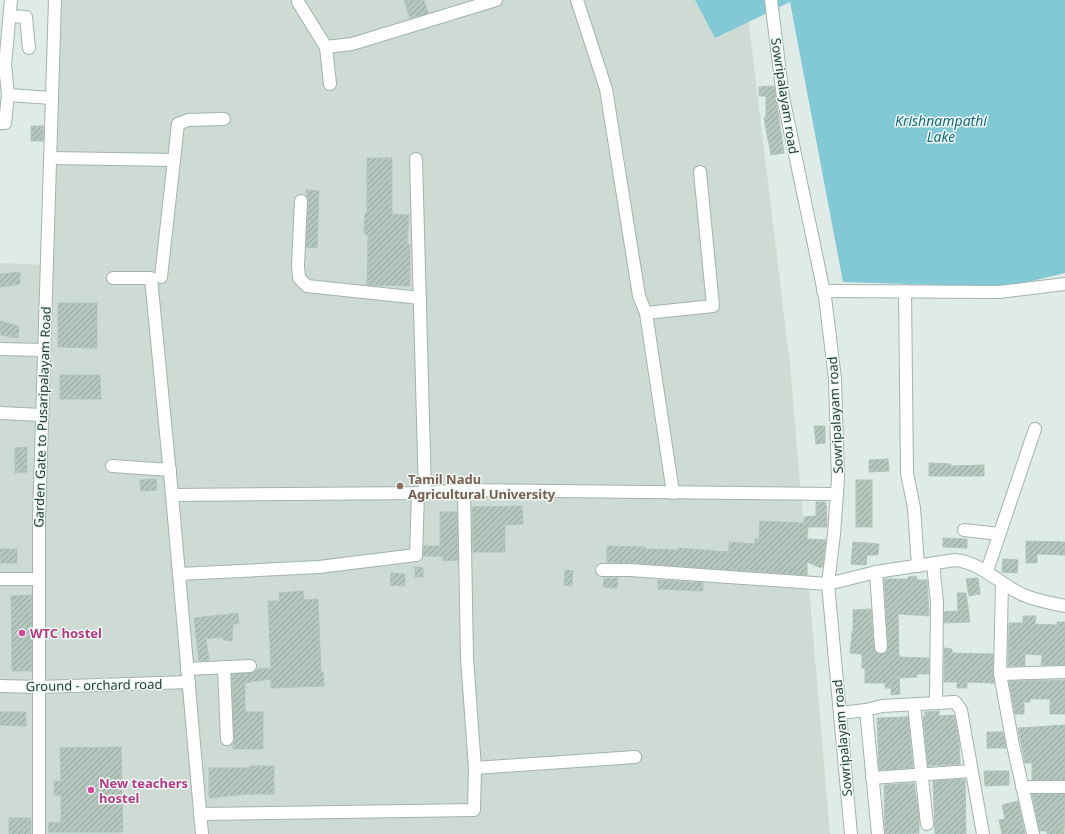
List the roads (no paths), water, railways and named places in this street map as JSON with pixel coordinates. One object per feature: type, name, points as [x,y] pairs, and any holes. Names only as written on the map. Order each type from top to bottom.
[{"type":"street","points":[[0,122],[5,123],[8,95],[3,65],[11,0]]},
{"type":"street","name":"Garden Gate to Pusaripalayam Road","points":[[39,834],[39,519],[55,0]]},
{"type":"street","points":[[326,48],[352,44],[496,0]]},
{"type":"street","points":[[577,0],[606,89],[639,296],[646,313],[673,493]]},
{"type":"street","name":"Sowripalayam road","points":[[772,0],[783,97],[823,291],[835,379],[838,438],[837,494],[828,584],[851,834]]},
{"type":"street","points":[[298,2],[326,48],[330,84]]},
{"type":"street","points":[[10,16],[26,17],[30,48]]},
{"type":"street","points":[[8,95],[52,98]]},
{"type":"street","points":[[161,277],[178,124],[188,120],[224,119]]},
{"type":"street","points":[[51,158],[174,160]]},
{"type":"street","points":[[179,574],[319,567],[416,555],[421,493],[420,298],[416,159]]},
{"type":"street","points":[[646,313],[713,306],[700,172]]},
{"type":"street","points":[[301,201],[298,266],[299,278],[307,286],[420,298]]},
{"type":"street","points":[[113,278],[151,278],[170,470],[202,834]]},
{"type":"street","points":[[823,291],[999,292],[1065,284]]},
{"type":"street","points":[[905,291],[907,473],[914,508],[918,566]]},
{"type":"street","points":[[0,349],[44,350]]},
{"type":"street","points":[[0,413],[42,415]]},
{"type":"street","points":[[987,571],[1035,429]]},
{"type":"street","points":[[112,466],[170,470]]},
{"type":"street","points":[[172,495],[421,493],[464,490],[837,494]]},
{"type":"street","points":[[200,814],[474,810],[475,768],[467,658],[464,490]]},
{"type":"street","points":[[964,530],[999,534]]},
{"type":"street","points":[[602,570],[828,584],[876,572],[955,560],[967,561],[987,571],[1002,583],[1026,596],[1065,606]]},
{"type":"street","points":[[933,564],[937,602],[936,702]]},
{"type":"street","points":[[876,572],[881,647]]},
{"type":"street","points":[[0,579],[39,579]]},
{"type":"street","points":[[1002,583],[1000,674],[1022,787],[1033,834]]},
{"type":"street","points":[[187,669],[250,666]]},
{"type":"street","points":[[224,667],[227,739]]},
{"type":"street","points":[[1000,674],[1065,672]]},
{"type":"street","name":"Ground - orchard road","points":[[0,686],[40,687],[188,682]]},
{"type":"street","points":[[840,713],[866,710],[882,706],[955,702],[961,710],[983,834]]},
{"type":"street","points":[[914,705],[927,824]]},
{"type":"street","points":[[866,710],[878,834]]},
{"type":"street","points":[[475,768],[635,757]]},
{"type":"street","points":[[872,778],[921,776],[972,771]]},
{"type":"street","points":[[1022,787],[1065,787]]},
{"type":"water","name":"Krishnampathi Lake","points":[[695,0],[1065,0],[1065,273],[1007,287],[843,282],[790,2],[715,38]]},
{"type":"place","name":"Tamil Nadu Agricultural University","points":[[400,486]]},
{"type":"place","name":"WTC hostel","points":[[22,633]]},
{"type":"place","name":"New teachers hostel","points":[[91,790]]}]
